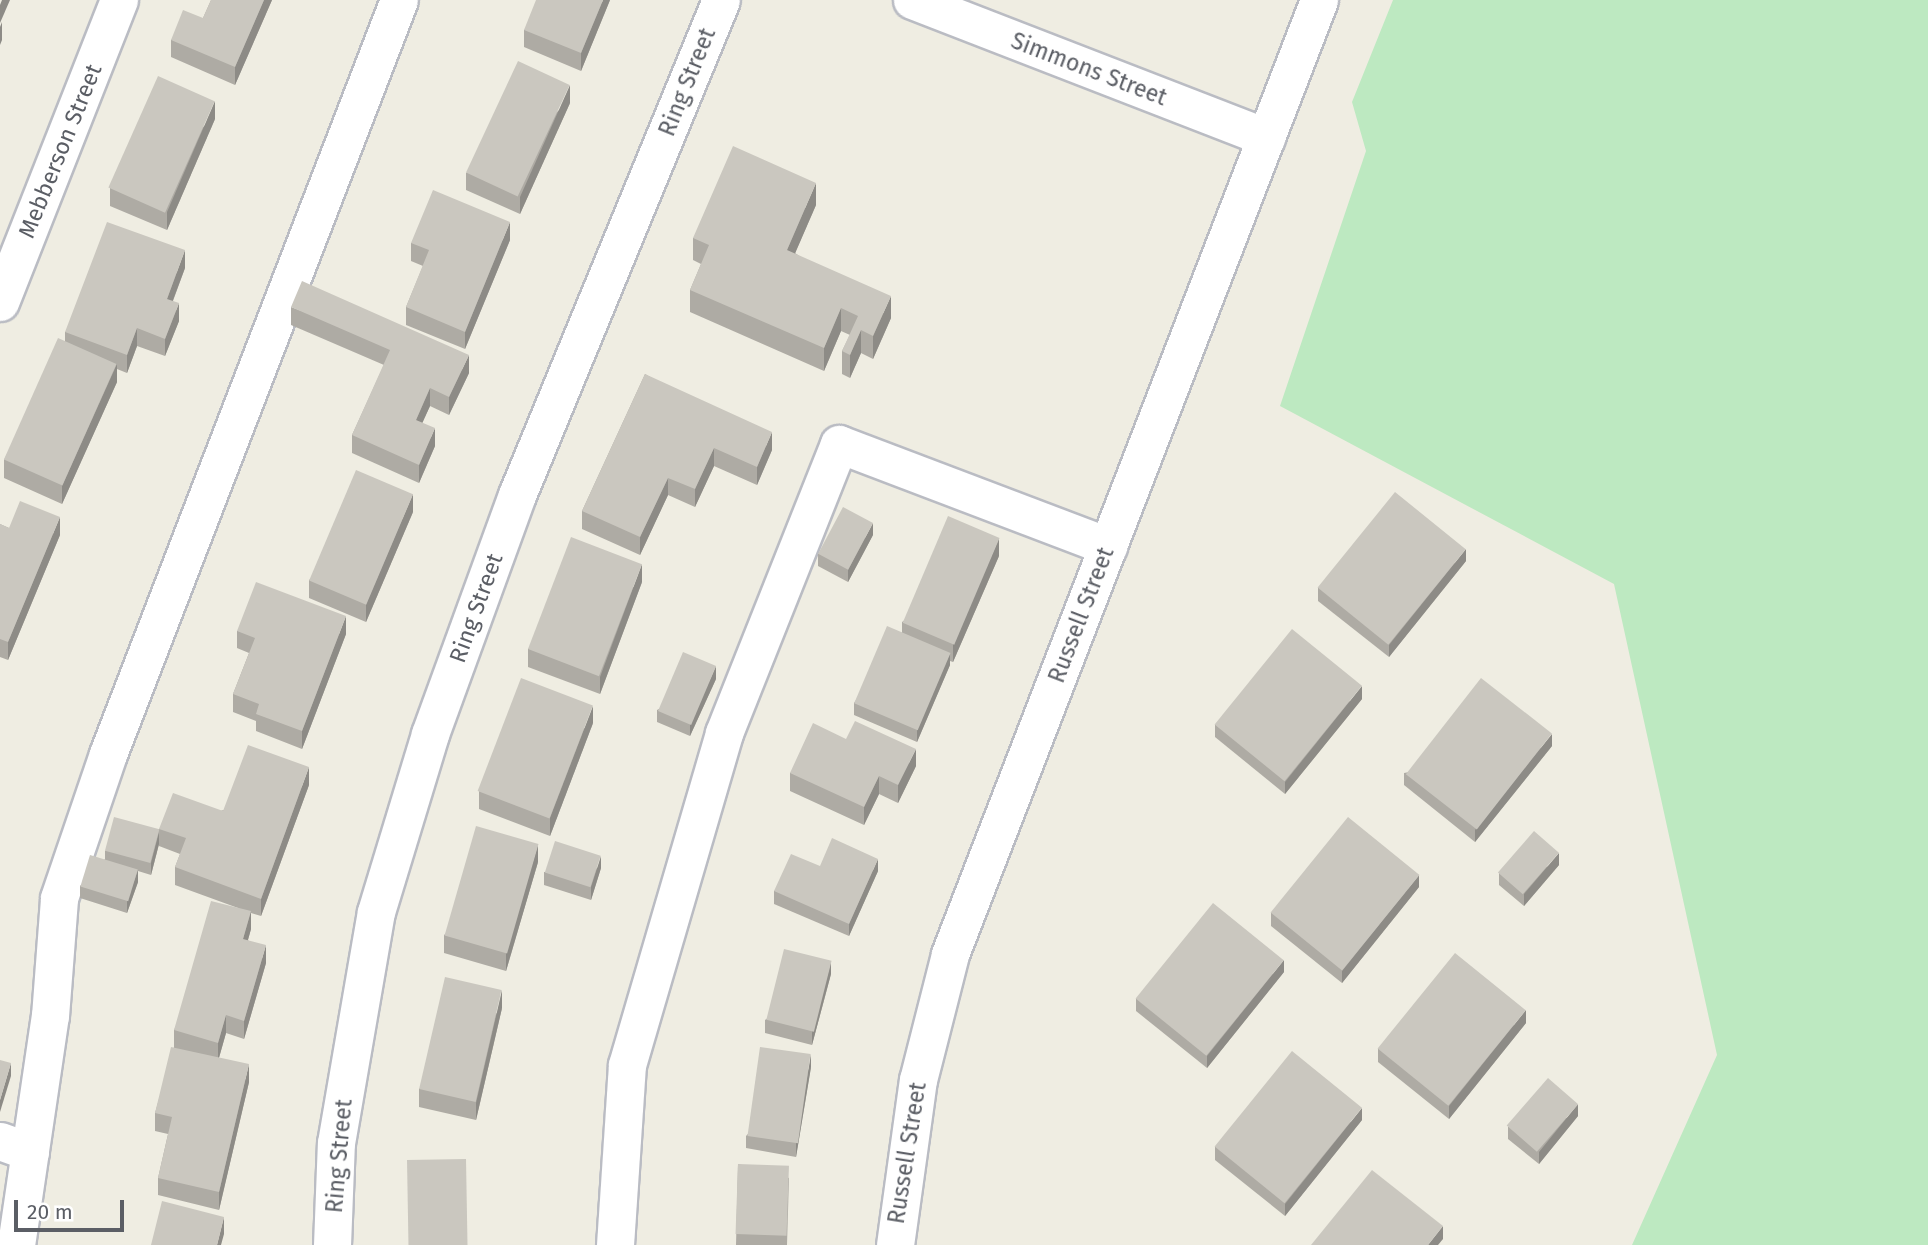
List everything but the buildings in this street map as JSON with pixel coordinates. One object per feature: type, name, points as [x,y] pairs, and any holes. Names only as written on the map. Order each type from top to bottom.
[{"type":"street","name":"Mebberson Street","points":[[0,302],[119,0]]},
{"type":"street","points":[[16,1245],[15,1146],[50,1016],[59,898],[108,754],[399,0]]},
{"type":"street","name":"Ring Street","points":[[331,1245],[336,1143],[376,912],[429,734],[517,495],[721,0]]},
{"type":"street","name":"Simmons Street","points":[[912,0],[1266,137]]},
{"type":"street","name":"Russell Street","points":[[895,1245],[918,1080],[950,954],[1319,0]]},
{"type":"street","points":[[615,1245],[627,1065],[724,733],[839,444],[1108,546]]},
{"type":"green space","points":[[1393,0],[1928,0],[1928,1245],[1632,1245],[1717,1055],[1614,584],[1280,406],[1366,151],[1352,102]]}]
